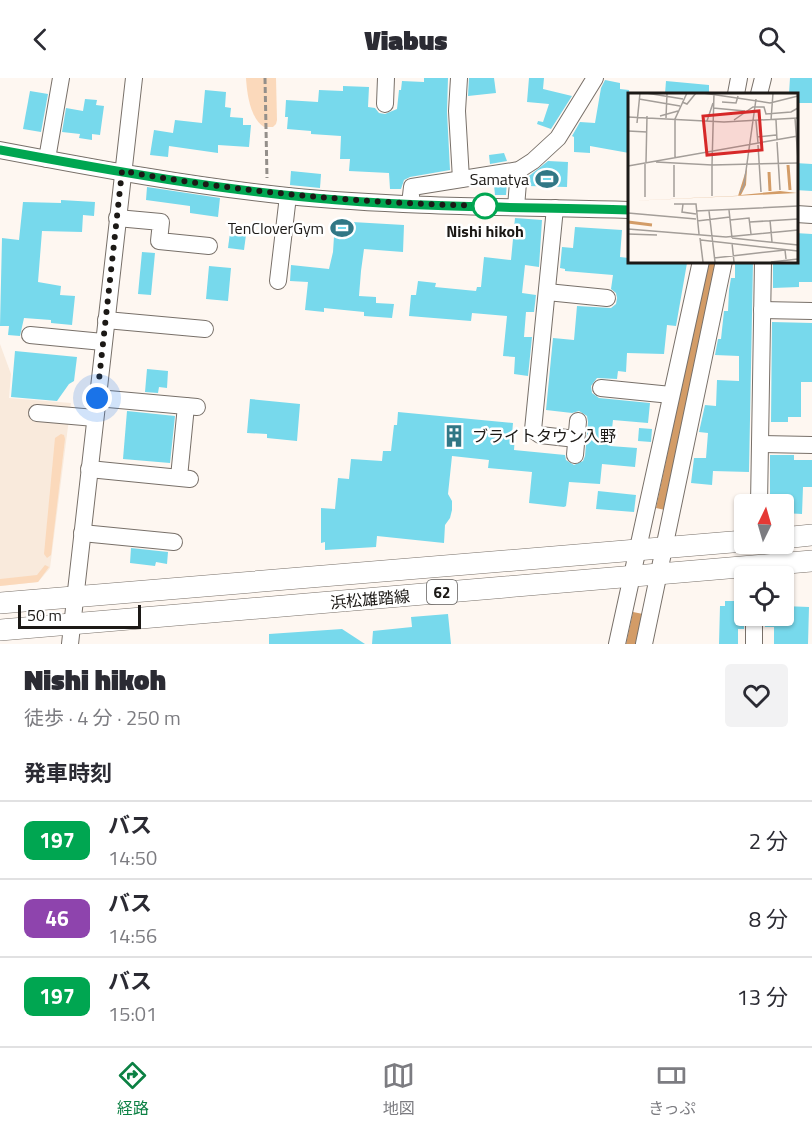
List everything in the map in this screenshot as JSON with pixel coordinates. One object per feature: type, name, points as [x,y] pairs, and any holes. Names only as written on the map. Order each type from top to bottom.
[{"type":"main road","points":[[794,536],[812,535]]},
{"type":"main road","name":"浜松雄踏線","points":[[0,603],[734,542]]},
{"type":"main road","name":"浜松雄踏線","points":[[783,566],[812,561]]},
{"type":"main road","name":"浜松雄踏線","points":[[0,630],[71,634],[632,576],[734,572]]},
{"type":"street","points":[[47,159],[61,78]]},
{"type":"street","points":[[71,634],[134,78]]},
{"type":"street","points":[[385,104],[386,78]]},
{"type":"street","points":[[459,78],[457,111],[461,179]]},
{"type":"street","points":[[410,204],[412,187],[519,170],[533,161],[558,138],[595,78]]},
{"type":"street","points":[[736,93],[739,78]]},
{"type":"street","points":[[759,93],[763,78]]},
{"type":"street","points":[[0,150],[211,186],[288,196],[410,204],[628,210]]},
{"type":"street","points":[[516,207],[519,170]]},
{"type":"street","points":[[278,281],[288,196]]},
{"type":"street","points":[[555,208],[533,430],[540,435],[575,447],[578,421]]},
{"type":"street","points":[[797,214],[812,215]]},
{"type":"street","points":[[117,218],[161,222],[159,241],[209,246]]},
{"type":"street","points":[[617,644],[701,262]]},
{"type":"street","points":[[644,644],[724,262]]},
{"type":"street","points":[[759,494],[763,262]]},
{"type":"street","points":[[547,292],[607,298]]},
{"type":"street","points":[[762,310],[812,311]]},
{"type":"street","points":[[106,320],[205,329]]},
{"type":"street","points":[[30,335],[103,342]]},
{"type":"street","points":[[601,388],[671,394]]},
{"type":"street","points":[[89,469],[184,478],[191,406],[97,398]]},
{"type":"street","points":[[37,412],[95,418]]},
{"type":"street","points":[[760,444],[812,445]]},
{"type":"street","points":[[82,533],[174,542]]},
{"type":"street","points":[[754,626],[754,644]]},
{"type":"path","points":[[265,78],[267,183]]},
{"type":"shaded area","points":[[246,78],[276,78],[277,120],[273,127],[264,127],[255,118],[248,98]]},
{"type":"shaded area","points":[[708,262],[719,262],[665,510],[656,508]]},
{"type":"shaded area","points":[[0,344],[11,374],[9,398],[71,403],[50,568],[38,582],[0,586]]},
{"type":"shaded area","points":[[61,434],[65,439],[51,555],[47,558],[44,554],[55,438]]},
{"type":"shaded area","points":[[45,565],[49,567],[38,582],[0,586],[0,579],[37,575]]},
{"type":"shaded area","points":[[633,612],[643,614],[636,644],[626,644]]},
{"type":"building","points":[[424,78],[448,78],[450,170],[410,177],[404,180],[401,189],[390,189],[389,173],[349,171],[350,159],[340,159],[341,136],[311,134],[311,131],[287,129],[286,100],[318,102],[319,90],[343,91],[343,86],[369,87],[368,107],[385,114],[397,109],[402,81],[424,82]]},
{"type":"building","points":[[469,78],[494,78],[496,93],[468,96]]},
{"type":"building","points":[[529,78],[544,78],[543,89],[572,96],[551,129],[537,124],[538,121],[543,122],[549,104],[527,102]]},
{"type":"building","points":[[790,78],[812,78],[812,103],[797,103],[797,93],[789,93]]},
{"type":"building","points":[[605,80],[620,83],[620,89],[629,90],[628,153],[590,146],[590,153],[574,152],[574,137],[572,136],[580,122],[595,123],[601,88]]},
{"type":"building","points":[[666,81],[709,85],[709,93],[665,93]]},
{"type":"building","points":[[205,90],[226,92],[225,107],[231,108],[230,117],[243,118],[243,125],[251,125],[249,147],[218,145],[218,153],[169,146],[168,157],[150,155],[154,130],[173,133],[175,120],[202,123]]},
{"type":"building","points":[[30,91],[48,94],[41,132],[23,129]]},
{"type":"building","points":[[85,99],[97,100],[96,105],[104,106],[100,135],[92,134],[92,140],[79,138],[80,134],[62,132],[66,108],[83,111]]},
{"type":"building","points":[[504,153],[507,161],[490,164],[489,155]]},
{"type":"building","name":"Samatya","points":[[548,161],[568,162],[567,187],[528,186],[529,176]]},
{"type":"building","points":[[797,163],[812,164],[812,191],[797,190]]},
{"type":"building","points":[[291,171],[321,174],[320,188],[290,185]]},
{"type":"building","points":[[507,182],[506,195],[495,195],[494,185]]},
{"type":"building","points":[[147,187],[220,198],[218,217],[190,213],[190,206],[146,200]]},
{"type":"building","points":[[61,200],[95,202],[94,216],[83,215],[82,232],[42,231],[38,282],[61,286],[60,295],[75,296],[72,325],[51,323],[51,320],[24,318],[20,336],[8,335],[9,326],[0,326],[2,238],[19,240],[23,202],[61,203]]},
{"type":"building","points":[[515,218],[542,220],[539,267],[525,265],[522,293],[536,295],[534,312],[526,312],[524,337],[532,337],[528,376],[514,374],[515,357],[503,356],[507,316],[472,313],[471,321],[409,316],[411,295],[416,295],[418,281],[436,283],[435,287],[476,291],[477,287],[481,287],[484,257],[511,260]]},
{"type":"building","points":[[335,221],[404,225],[403,252],[364,249],[361,271],[359,296],[376,297],[376,303],[394,304],[392,318],[364,316],[364,312],[324,308],[324,312],[305,310],[308,282],[290,281],[291,265],[329,269],[333,252]]},
{"type":"building","points":[[231,225],[247,227],[244,250],[228,248]]},
{"type":"building","points":[[575,227],[622,230],[620,257],[628,258],[628,262],[687,263],[676,326],[667,325],[664,354],[627,353],[626,372],[618,371],[617,379],[597,378],[591,386],[592,393],[599,398],[650,403],[648,423],[613,420],[610,446],[637,448],[635,467],[602,464],[600,484],[569,482],[564,507],[529,503],[532,472],[488,468],[489,460],[452,456],[448,494],[452,501],[452,510],[445,525],[444,543],[377,536],[376,547],[325,550],[325,542],[321,543],[321,508],[335,509],[338,478],[349,479],[351,459],[382,461],[383,451],[391,451],[398,412],[513,423],[514,450],[565,455],[566,460],[574,465],[583,461],[587,416],[579,411],[572,413],[546,410],[553,338],[574,340],[577,306],[611,308],[616,304],[617,298],[616,293],[611,289],[613,275],[565,271],[560,268],[562,247],[573,248]]},
{"type":"building","points":[[797,233],[812,234],[812,282],[799,282],[799,287],[773,288],[773,263],[797,262]]},
{"type":"building","points":[[142,252],[155,253],[151,295],[138,294]]},
{"type":"building","points":[[735,262],[753,262],[749,472],[713,471],[712,485],[691,483],[694,458],[706,458],[708,433],[699,432],[705,405],[716,406],[717,380],[739,381],[739,356],[715,355],[718,339],[721,339],[724,311],[728,311],[731,278],[735,278]]},
{"type":"building","points":[[209,266],[231,268],[228,301],[206,299]]},
{"type":"building","points":[[772,322],[812,323],[812,382],[801,382],[801,417],[788,417],[788,422],[771,422]]},
{"type":"building","points":[[15,351],[77,357],[74,381],[69,384],[57,401],[11,397]]},
{"type":"building","points":[[147,369],[168,371],[167,388],[159,387],[158,393],[145,392]]},
{"type":"building","points":[[250,399],[300,404],[297,441],[267,438],[267,434],[247,433]]},
{"type":"building","points":[[127,411],[175,416],[170,463],[123,459]]},
{"type":"building","points":[[639,428],[652,429],[651,442],[638,441]]},
{"type":"building","points":[[770,455],[794,455],[794,460],[812,460],[812,487],[803,487],[802,514],[794,514],[794,494],[770,494]]},
{"type":"building","points":[[598,491],[636,495],[634,512],[596,509]]},
{"type":"building","points":[[131,548],[168,552],[167,564],[156,562],[155,566],[130,563]]},
{"type":"building","points":[[725,601],[734,601],[734,626],[744,626],[744,629],[738,629],[738,644],[719,644],[720,606],[725,606]]},
{"type":"building","points":[[794,606],[809,607],[808,644],[774,644],[774,627],[765,627],[794,626]]},
{"type":"building","points":[[448,614],[451,644],[372,644],[373,631],[412,627],[411,617]]},
{"type":"building","points":[[342,629],[365,644],[269,644],[269,634]]},
{"type":"bus line","name":"197","points":[[0,150],[211,186],[288,196],[410,204],[628,210]]},
{"type":"place","name":"Samatya","points":[[547,179]]},
{"type":"place","name":"Nishi hikoh","points":[[485,206]]},
{"type":"place","name":"TenCloverGym","points":[[342,228]]},
{"type":"place","name":"ブライトタウン入野","points":[[454,436]]},
{"type":"route","points":[[97,398],[122,171],[288,196],[410,204],[495,206],[485,206]]}]
